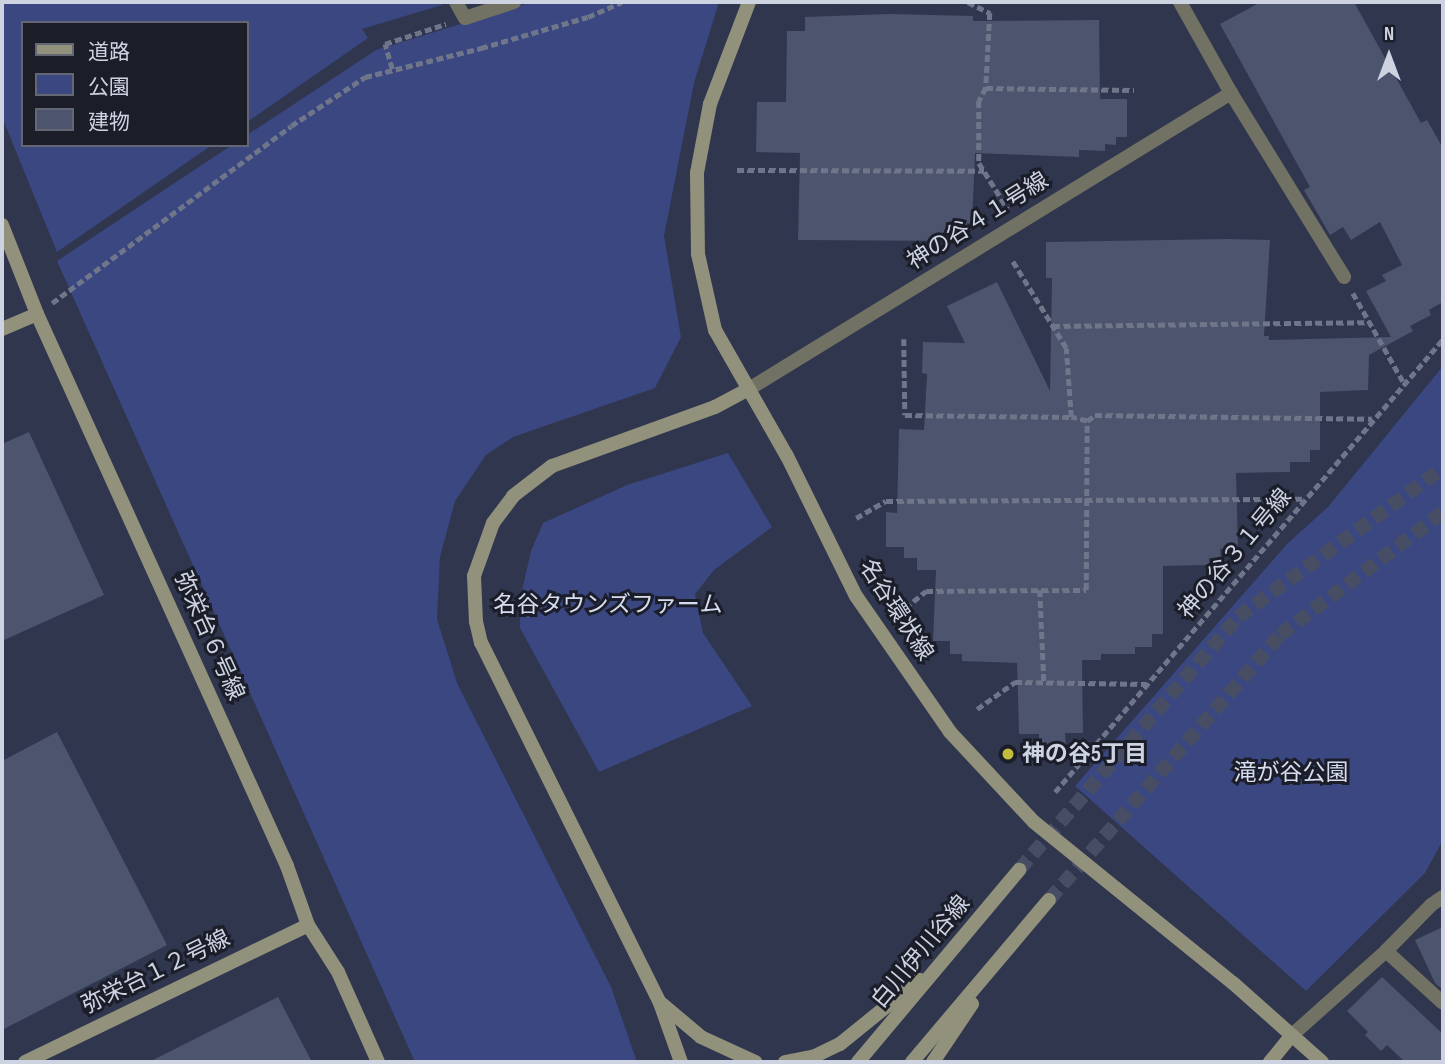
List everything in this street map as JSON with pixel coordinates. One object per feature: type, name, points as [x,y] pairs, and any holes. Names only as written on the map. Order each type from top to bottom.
[{"type":"street","points":[[456,2],[465,18],[514,2]]},
{"type":"street","name":"名谷環状線","points":[[749,2],[710,104],[697,173],[698,254],[715,330],[787,456],[856,596],[950,733],[1034,822],[1233,983],[1322,1062]]},
{"type":"street","points":[[1180,2],[1231,93],[1344,277]]},
{"type":"street","name":"神の谷４１号線","points":[[749,389],[1231,93]]},
{"type":"street","name":"弥栄台６号線","points":[[2,225],[37,314],[282,853],[308,925],[338,972],[379,1062]]},
{"type":"street","points":[[2,329],[37,314]]},
{"type":"street","points":[[681,1062],[660,1003],[481,643],[476,622],[474,576],[482,546],[493,523],[513,496],[552,467],[715,407],[749,389]]},
{"type":"street","name":"白川伊川谷線","points":[[858,1062],[1018,870]]},
{"type":"street","points":[[1270,1062],[1291,1036],[1386,951],[1431,905],[1443,897]]},
{"type":"street","points":[[912,1062],[1049,900]]},
{"type":"street","name":"弥栄台１２号線","points":[[25,1062],[308,925]]},
{"type":"street","points":[[933,1062],[1012,945]]},
{"type":"street","points":[[1386,951],[1443,1003]]},
{"type":"street","points":[[785,1062],[815,1056],[840,1044],[941,964]]},
{"type":"street","points":[[660,1003],[701,1037],[755,1062]]},
{"type":"path","points":[[37,314],[291,126],[365,77],[481,48],[588,17],[622,2]]},
{"type":"path","points":[[968,2],[990,13],[986,88],[979,101],[979,163],[1009,211]]},
{"type":"path","points":[[392,69],[385,44],[465,18]]},
{"type":"path","points":[[986,88],[1134,90]]},
{"type":"path","points":[[737,170],[984,171]]},
{"type":"path","points":[[1011,258],[1066,348],[1071,417]]},
{"type":"path","points":[[1344,277],[1404,383]]},
{"type":"path","points":[[1053,326],[1369,322]]},
{"type":"path","name":"神の谷３１号線","points":[[1055,792],[1443,338]]},
{"type":"path","points":[[904,339],[905,415],[1071,417],[1087,421]]},
{"type":"path","points":[[1087,421],[1095,415],[1373,419]]},
{"type":"path","points":[[905,608],[926,591],[1086,590],[1087,421]]},
{"type":"path","points":[[856,518],[886,501],[1305,499]]},
{"type":"path","points":[[1040,590],[1044,683]]},
{"type":"path","points":[[977,709],[1015,682],[1147,684]]},
{"type":"green space","points":[[2,2],[440,2],[442,5],[362,29],[368,38],[248,121],[248,21],[21,21],[21,147],[209,147],[57,252],[2,117]]},
{"type":"green space","points":[[532,2],[719,2],[694,83],[664,236],[681,337],[655,388],[513,437],[486,455],[455,501],[440,557],[437,619],[457,683],[611,987],[637,1062],[415,1062],[57,261],[229,147],[248,147],[248,134],[376,50]]},
{"type":"green space","name":"滝が谷公園","points":[[1443,366],[1443,840],[1425,873],[1306,991],[1075,786],[1288,543],[1328,507]]},
{"type":"green space","name":"名谷タウンズファーム","points":[[728,453],[772,527],[714,570],[695,594],[703,633],[752,706],[599,772],[520,628],[520,599],[531,551],[543,523],[627,485]]},
{"type":"building","points":[[1261,2],[1354,2],[1421,123],[1427,120],[1443,148],[1443,302],[1429,310],[1431,315],[1410,326],[1413,331],[1369,355],[1368,390],[1320,392],[1320,450],[1310,450],[1310,462],[1290,462],[1290,472],[1236,473],[1238,548],[1220,549],[1221,558],[1209,558],[1209,565],[1163,566],[1163,634],[1152,634],[1152,647],[1135,647],[1135,654],[1101,654],[1101,660],[1082,660],[1083,733],[1065,733],[1066,745],[1039,745],[1039,734],[1019,734],[1017,663],[962,661],[962,654],[950,654],[950,641],[933,641],[936,570],[917,570],[917,558],[904,558],[904,547],[886,547],[886,512],[897,513],[899,429],[924,430],[927,374],[922,373],[923,342],[965,343],[947,306],[997,282],[1050,391],[1052,278],[1046,278],[1046,242],[1226,239],[1270,240],[1264,336],[1269,336],[1269,340],[1391,337],[1366,291],[1386,281],[1382,275],[1402,265],[1380,222],[1351,240],[1343,227],[1330,235],[1304,190],[1310,187],[1220,24]]},
{"type":"building","points":[[889,14],[973,16],[973,21],[1099,20],[1100,99],[1127,99],[1127,137],[1116,137],[1116,145],[1105,144],[1105,151],[1079,150],[1079,157],[975,153],[972,224],[967,223],[967,231],[955,231],[955,241],[798,240],[800,153],[756,152],[757,102],[786,102],[787,31],[805,31],[805,17]]},
{"type":"building","points":[[29,432],[104,595],[2,641],[2,444]]},
{"type":"building","points":[[57,732],[167,945],[2,1030],[2,761]]},
{"type":"building","points":[[1443,927],[1443,990],[1435,983],[1415,940]]},
{"type":"building","points":[[1382,977],[1443,1034],[1443,1062],[1405,1062],[1387,1045],[1381,1051],[1365,1035],[1368,1032],[1347,1011]]},
{"type":"building","points":[[278,997],[312,1062],[149,1062]]},
{"type":"tunnel","points":[[1019,870],[1238,617],[1443,468]]},
{"type":"tunnel","points":[[1049,900],[1280,635],[1443,512]]},
{"type":"place","name":"神の谷5丁目","points":[[1008,754]]}]
